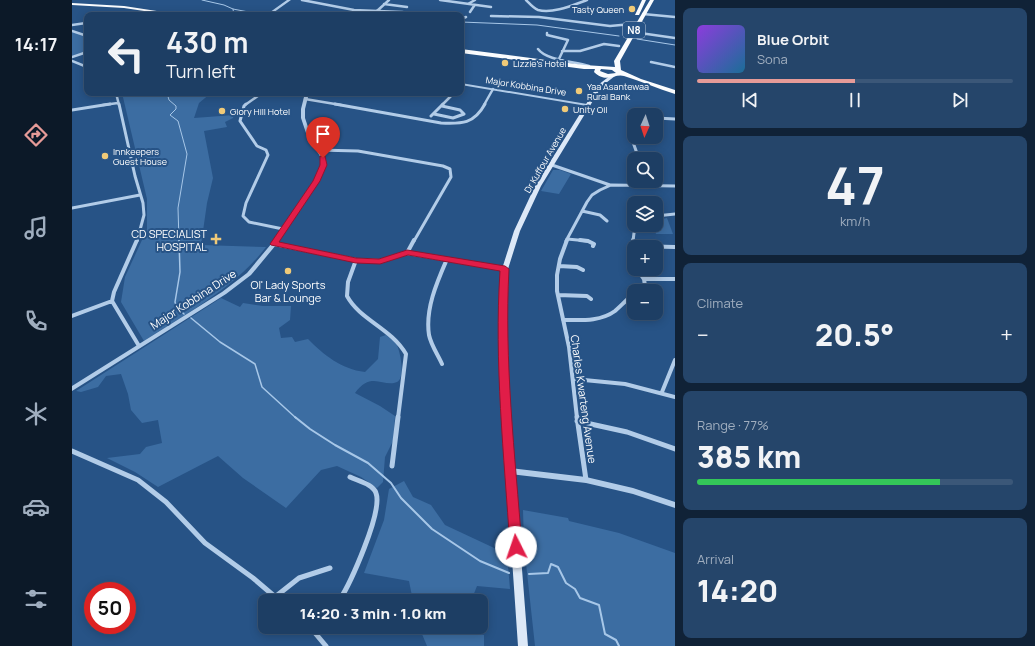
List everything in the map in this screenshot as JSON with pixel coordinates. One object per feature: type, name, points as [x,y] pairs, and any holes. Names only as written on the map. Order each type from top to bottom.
[{"type":"highway","name":"N8","points":[[613,61],[619,46],[644,0]]},
{"type":"highway","name":"N8","points":[[600,70],[613,61],[633,32],[652,0]]},
{"type":"highway","points":[[72,4],[124,7],[160,12]]},
{"type":"highway","points":[[464,52],[558,62],[600,70],[618,70],[637,79],[675,92]]},
{"type":"highway","points":[[576,66],[589,66],[613,61]]},
{"type":"highway","points":[[613,61],[619,74],[613,76]]},
{"type":"highway","points":[[613,61],[621,70],[637,79]]},
{"type":"highway","points":[[600,70],[613,76],[637,79]]},
{"type":"main road","points":[[600,70],[600,85]]},
{"type":"main road","points":[[600,85],[613,76]]},
{"type":"main road","name":"Dr Kuffour Avenue","points":[[523,646],[510,471],[502,311],[505,269],[517,232],[538,186],[600,85]]},
{"type":"street","points":[[272,12],[289,0]]},
{"type":"street","points":[[302,0],[340,8],[402,12]]},
{"type":"street","points":[[377,11],[389,0]]},
{"type":"street","points":[[440,0],[474,6],[491,7]]},
{"type":"street","points":[[468,4],[475,0]]},
{"type":"street","points":[[526,0],[531,6],[544,10],[562,8],[587,0]]},
{"type":"street","points":[[384,4],[406,7]]},
{"type":"street","points":[[470,12],[474,6]]},
{"type":"street","points":[[644,13],[675,17]]},
{"type":"street","points":[[491,16],[530,16],[610,26],[632,24]]},
{"type":"street","points":[[72,24],[84,22]]},
{"type":"street","points":[[72,31],[84,35]]},
{"type":"street","points":[[633,32],[675,38]]},
{"type":"street","points":[[547,33],[547,35],[568,40],[558,62]]},
{"type":"street","points":[[562,52],[589,50],[604,44],[619,46]]},
{"type":"street","points":[[538,49],[542,54],[558,62],[578,62],[589,66]]},
{"type":"street","points":[[72,57],[84,53]]},
{"type":"street","points":[[72,61],[84,67]]},
{"type":"street","points":[[651,62],[675,67]]},
{"type":"street","name":"Major Kobbina Drive","points":[[464,85],[588,105]]},
{"type":"street","points":[[306,96],[441,122],[462,123],[476,118],[493,89]]},
{"type":"street","points":[[117,96],[144,208],[142,230],[116,288],[112,301],[139,346]]},
{"type":"street","points":[[258,96],[244,106],[240,121],[257,146],[266,150],[268,155],[246,203],[243,216],[250,222],[283,229]]},
{"type":"street","name":"Major Kobbina Drive","points":[[72,389],[219,297],[249,274],[274,244],[320,174],[323,161],[308,134],[303,118],[302,112],[306,96]]},
{"type":"street","points":[[431,116],[451,96]]},
{"type":"street","points":[[72,110],[118,103]]},
{"type":"street","points":[[434,114],[454,119],[464,114],[460,110],[442,106]]},
{"type":"street","points":[[663,118],[675,119]]},
{"type":"street","points":[[318,150],[358,151],[443,166],[450,169],[451,177],[407,253]]},
{"type":"street","points":[[552,165],[611,185],[627,185]]},
{"type":"street","name":"Charles Kwarteng Avenue","points":[[586,480],[577,421],[574,379],[557,285],[559,266],[567,239],[582,211],[592,195],[611,185]]},
{"type":"street","points":[[663,186],[675,186]]},
{"type":"street","points":[[72,208],[140,195]]},
{"type":"street","points":[[582,211],[600,215],[605,217],[607,221]]},
{"type":"street","points":[[663,215],[675,214]]},
{"type":"street","points":[[567,239],[588,241],[594,244],[593,246]]},
{"type":"street","points":[[274,244],[356,260],[380,261],[407,253],[505,269]]},
{"type":"street","points":[[663,247],[675,247]]},
{"type":"street","points":[[442,364],[432,344],[429,334],[436,288],[447,259]]},
{"type":"street","points":[[356,260],[347,292],[349,300],[388,331],[401,344],[406,354],[392,466]]},
{"type":"street","points":[[559,266],[577,267],[583,270]]},
{"type":"street","points":[[642,276],[645,284]]},
{"type":"street","points":[[644,279],[675,279]]},
{"type":"street","points":[[558,296],[587,296],[591,299]]},
{"type":"street","points":[[563,320],[603,318],[614,312],[627,298]]},
{"type":"street","points":[[72,316],[112,301]]},
{"type":"street","points":[[662,392],[675,360]]},
{"type":"street","points":[[574,379],[603,380],[634,384],[675,397]]},
{"type":"street","points":[[577,421],[610,427],[654,440],[675,449]]},
{"type":"street","points":[[72,451],[138,480],[166,502],[205,543],[254,578],[272,594]]},
{"type":"street","points":[[510,471],[586,480],[633,491],[675,506]]},
{"type":"street","points":[[343,594],[351,582],[375,516],[378,502],[376,493],[370,487],[350,477]]},
{"type":"street","points":[[279,594],[299,578],[330,568]]},
{"type":"street","points":[[317,634],[326,646]]},
{"type":"shaded area","points":[[72,31],[84,37],[84,52],[72,56]]},
{"type":"shaded area","points":[[123,96],[207,96],[199,103],[194,118],[234,115],[233,118],[225,122],[227,127],[204,131],[213,178],[207,203],[201,245],[266,247],[254,262],[240,275],[210,299],[144,341],[121,302],[125,277],[147,229],[147,199]]},
{"type":"shaded area","points":[[553,170],[560,170],[571,174],[559,194],[541,191]]},
{"type":"shaded area","points":[[667,218],[673,234],[656,234],[655,232],[663,232],[663,219]]},
{"type":"shaded area","points":[[221,298],[240,307],[243,303],[263,306],[291,306],[290,320],[279,328],[281,338],[292,337],[295,342],[308,339],[320,350],[348,368],[365,372],[378,359],[380,337],[386,335],[395,342],[398,346],[402,369],[400,379],[397,382],[392,383],[377,381],[366,382],[355,393],[395,416],[393,441],[385,457],[383,482],[377,488],[361,477],[337,466],[321,470],[286,508],[243,478],[218,456],[158,487],[135,472],[107,458],[140,454],[146,447],[162,443],[158,420],[142,423],[131,410],[128,394],[121,374],[106,376],[98,387],[81,392],[76,391]]},
{"type":"shaded area","points":[[404,481],[413,497],[431,505],[445,525],[507,554],[510,589],[477,586],[474,594],[412,594],[409,581],[364,573],[384,520],[389,489]]},
{"type":"shaded area","points":[[523,510],[568,518],[569,521],[619,533],[675,553],[675,646],[535,646],[524,545]]},
{"type":"shaded area","points":[[422,634],[484,635],[484,646],[427,646]]},
{"type":"waterway","points":[[202,0],[224,5],[233,9]]},
{"type":"waterway","points":[[233,9],[248,12]]},
{"type":"waterway","points":[[464,22],[537,25],[619,36]]},
{"type":"waterway","points":[[637,39],[675,45]]},
{"type":"waterway","points":[[168,96],[169,100],[176,106],[176,109],[170,115],[178,121],[187,154],[178,208],[179,241]]},
{"type":"waterway","points":[[179,240],[180,272],[175,302],[177,308],[184,314]]},
{"type":"waterway","points":[[191,318],[220,342],[255,364],[262,387],[296,418]]},
{"type":"waterway","points":[[295,417],[310,429],[335,445],[368,463],[391,483],[401,498],[432,529],[480,561],[509,573]]},
{"type":"waterway","points":[[529,574],[548,573],[551,564],[558,567],[566,583],[575,589],[580,598],[599,605],[605,634],[616,640],[619,646]]},
{"type":"place","name":"Tasty Queen","points":[[632,9]]},
{"type":"place","name":"Lizzie's Hotel","points":[[505,63]]},
{"type":"place","name":"Yaa Asantewaa Rural Bank","points":[[579,91]]},
{"type":"place","name":"Unity Oil","points":[[565,109]]},
{"type":"place","name":"Glory Hill Hotel","points":[[222,111]]},
{"type":"place","name":"Innkeepers Guest House","points":[[105,156]]},
{"type":"place","name":"CD SPECIALIST HOSPITAL","points":[[216,239]]},
{"type":"place","name":"Ol' Lady Sports Bar & Lounge","points":[[288,271]]},
{"type":"route","points":[[323,158],[323,165],[320,174],[274,244],[372,262],[385,260],[407,253],[505,269],[502,294],[502,311],[507,428],[516,547]]}]
